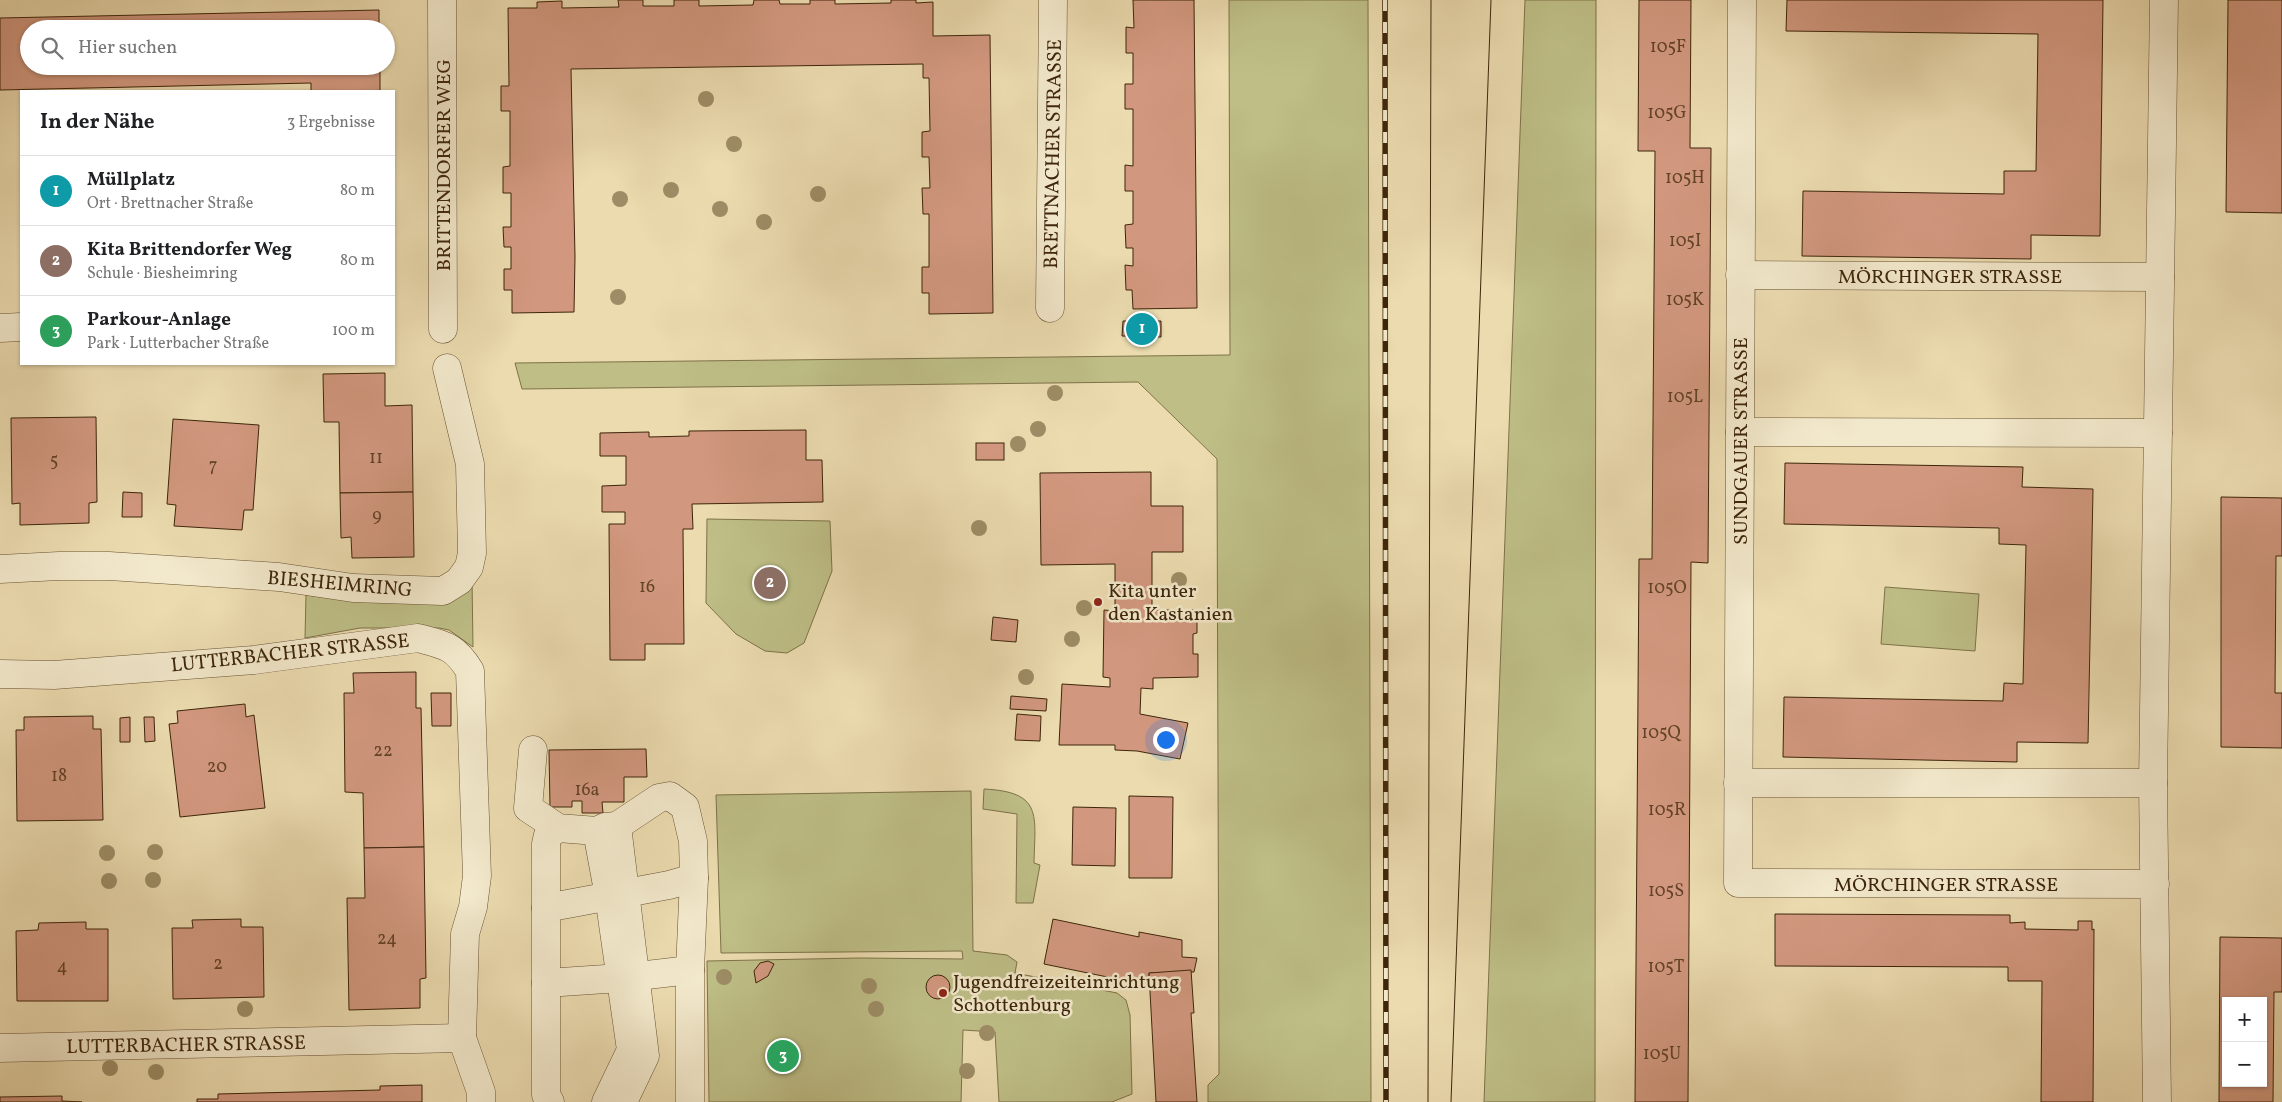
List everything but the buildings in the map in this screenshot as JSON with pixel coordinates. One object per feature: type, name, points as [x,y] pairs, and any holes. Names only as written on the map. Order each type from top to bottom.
[{"type":"street","name":"BRITTENDORFER WEG","points":[[442,0],[443,329]]},
{"type":"street","name":"BRETTNACHER STRASSE","points":[[1050,308],[1053,0]]},
{"type":"street","name":"SUNDGAUER STRASSE","points":[[1738,883],[1742,0]]},
{"type":"street","points":[[2157,1102],[2153,783],[2164,0]]},
{"type":"street","name":"MÖRCHINGER STRASSE","points":[[1740,276],[2160,277]]},
{"type":"street","points":[[0,328],[20,327]]},
{"type":"street","name":"BIESHEIMRING","points":[[0,569],[109,566],[279,576],[353,588],[443,591],[459,581],[469,567],[472,553],[470,464],[448,368]]},
{"type":"street","points":[[1740,432],[2158,433]]},
{"type":"street","name":"LUTTERBACHER STRASSE","points":[[0,674],[54,675],[254,660],[418,638],[442,644],[460,655],[470,672],[477,876],[473,907],[465,934],[462,1038],[481,1092],[481,1102]]},
{"type":"street","points":[[533,750],[528,808],[558,828],[607,828],[659,798],[670,796],[685,808],[693,841],[694,878],[690,970],[690,1102]]},
{"type":"street","points":[[1738,783],[2153,783]]},
{"type":"street","points":[[550,1102],[546,1095],[548,835],[558,828]]},
{"type":"street","points":[[607,828],[629,976],[645,1056],[623,1102]]},
{"type":"street","points":[[546,908],[694,878]]},
{"type":"street","name":"MÖRCHINGER STRASSE","points":[[1738,883],[2154,884]]},
{"type":"street","points":[[546,983],[690,970]]},
{"type":"street","points":[[606,1102],[631,1050],[629,976]]},
{"type":"street","name":"LUTTERBACHER STRASSE","points":[[0,1048],[462,1038]]},
{"type":"green space","points":[[1229,0],[1368,0],[1371,1102],[1208,1102],[1208,1085],[1219,1074],[1217,459],[1138,382],[522,389],[515,363],[1230,355]]},
{"type":"green space","points":[[1525,0],[1596,0],[1595,1102],[1484,1102]]},
{"type":"green space","points":[[707,519],[830,521],[832,571],[804,643],[787,653],[765,651],[736,634],[706,603]]},
{"type":"green space","points":[[472,579],[473,647],[449,630],[439,628],[360,628],[305,638],[306,595],[366,602],[442,601]]},
{"type":"green space","points":[[1885,587],[1979,594],[1975,651],[1881,644]]},
{"type":"green space","points":[[984,789],[1017,795],[1026,801],[1032,809],[1035,832],[1034,863],[1040,865],[1033,903],[1016,903],[1017,814],[983,809]]},
{"type":"green space","points":[[971,791],[973,951],[1007,955],[1017,962],[1015,973],[1117,993],[1126,1000],[1130,1015],[1132,1094],[1112,1102],[999,1102],[995,1032],[963,1030],[961,1102],[709,1102],[707,961],[859,958],[963,959],[962,951],[721,953],[716,795]]},
{"type":"tram line","points":[[1428,1102],[1431,0]]},
{"type":"tram line","points":[[1451,1102],[1491,0]]},
{"type":"railway","points":[[1385,0],[1386,1102]]},
{"type":"place","name":"Müllplatz","points":[[1142,329]]},
{"type":"place","name":"Kita Brittendorfer Weg","points":[[770,583]]},
{"type":"place","name":"Kita unter den Kastanien","points":[[1098,602]]},
{"type":"place","name":"Jugendfreizeiteinrichtung Schottenburg","points":[[943,993]]},
{"type":"place","name":"Parkour-Anlage","points":[[783,1056]]}]
